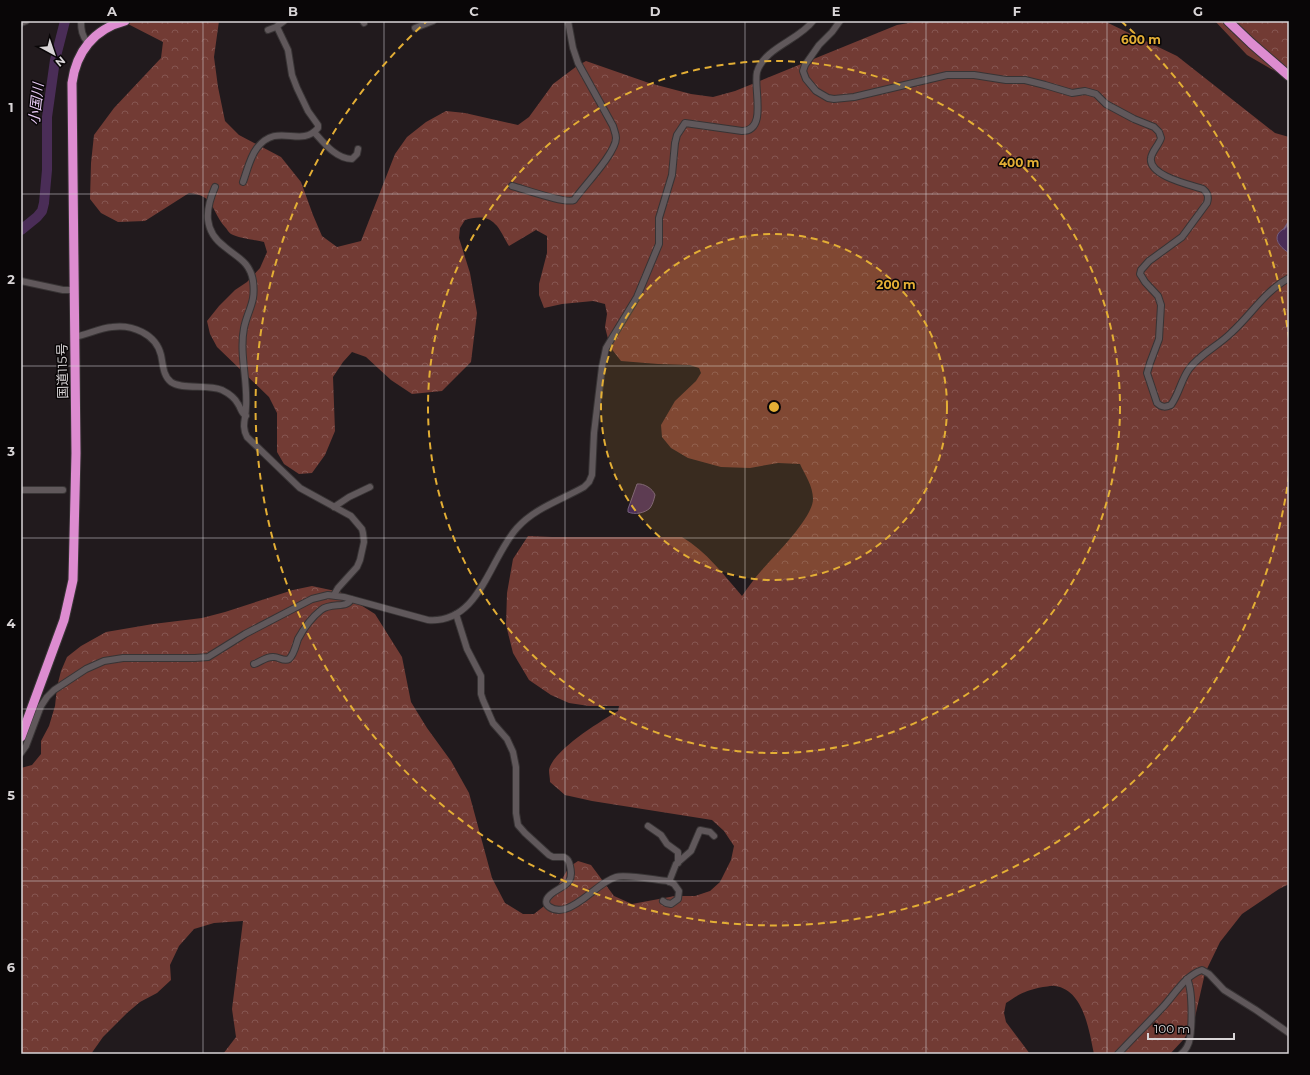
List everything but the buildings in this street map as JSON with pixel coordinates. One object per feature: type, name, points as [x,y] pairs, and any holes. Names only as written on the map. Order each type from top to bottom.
[{"type":"highway","name":"国道115号","points":[[21,737],[64,620],[73,580],[76,453],[73,290],[72,83],[76,63],[88,43],[101,31],[125,21]]},
{"type":"highway","points":[[1228,21],[1289,76]]},
{"type":"street","points":[[21,23],[26,21]]},
{"type":"street","points":[[81,21],[82,33],[84,39],[88,43]]},
{"type":"street","points":[[268,30],[277,27],[284,21]]},
{"type":"street","points":[[414,28],[433,21]]},
{"type":"street","points":[[512,186],[560,199],[571,201],[574,200],[608,156],[615,141],[616,138],[613,126],[578,63],[573,48],[568,21]]},
{"type":"street","points":[[21,753],[26,746],[35,720],[44,701],[54,690],[80,672],[104,661],[123,658],[208,657],[245,634],[306,601],[323,595],[334,595],[351,599],[428,620],[447,618],[465,608],[475,597],[500,553],[517,528],[540,508],[580,489],[587,484],[590,479],[592,474],[594,433],[602,367],[606,348],[637,297],[658,244],[659,218],[672,176],[675,143],[682,127],[685,123],[742,130],[749,130],[754,126],[757,118],[757,73],[760,66],[769,55],[789,40],[803,32],[813,21]]},
{"type":"street","points":[[840,21],[832,32],[819,45],[805,65],[803,71],[806,79],[816,91],[828,98],[834,99],[854,97],[947,75],[974,75],[1006,80],[1025,80],[1072,93],[1088,92],[1096,94],[1103,102],[1156,129],[1161,138],[1151,156],[1150,160],[1152,165],[1158,172],[1176,181],[1203,189],[1208,197],[1207,203],[1182,237],[1149,261],[1141,270],[1140,274],[1145,282],[1156,293],[1161,305],[1158,339],[1148,373],[1157,403],[1160,405],[1166,407],[1171,405],[1193,363],[1230,334],[1266,295],[1289,278]]},
{"type":"street","points":[[243,182],[253,154],[262,143],[277,135],[305,137],[317,130],[318,125],[308,111],[297,88],[291,70],[288,50],[277,27]]},
{"type":"street","points":[[314,132],[325,144],[339,156],[344,158],[352,159],[358,154],[358,149]]},
{"type":"street","points":[[215,187],[208,206],[207,214],[209,228],[222,245],[242,260],[249,270],[253,281],[253,301],[247,317],[243,339],[246,397],[246,416],[244,428],[247,437],[300,488],[351,516],[363,533],[364,542],[357,567],[338,588],[334,595]]},
{"type":"street","points":[[21,280],[63,290],[73,290]]},
{"type":"street","points":[[74,337],[112,327],[126,326],[141,332],[149,336],[158,347],[164,374],[172,383],[179,386],[206,387],[221,390],[236,401],[243,414],[246,416]]},
{"type":"street","points":[[334,507],[349,497],[370,488]]},
{"type":"street","points":[[21,490],[63,490]]},
{"type":"street","points":[[254,664],[268,657],[276,657],[286,660],[289,658],[302,632],[313,617],[326,607],[331,605],[346,605],[351,599]]},
{"type":"street","points":[[456,614],[467,649],[480,676],[481,694],[483,700],[493,723],[510,744],[513,752],[516,767],[516,813],[518,825],[549,855],[553,857],[564,856],[569,861],[572,872],[569,882],[564,887],[549,896],[547,901],[548,906],[551,909],[556,910],[569,907],[578,903],[612,879],[619,876],[669,882],[676,886],[679,891],[678,899],[671,904],[663,901]]},
{"type":"street","points":[[648,826],[661,835],[667,844],[678,852],[678,863]]},
{"type":"street","points":[[669,882],[678,863],[689,853],[700,830],[710,832],[714,836]]},
{"type":"street","points":[[1118,1054],[1162,1008],[1187,979],[1202,970],[1209,974],[1224,990],[1289,1033]]},
{"type":"street","points":[[1181,1054],[1185,1051],[1190,1039],[1191,994],[1190,984],[1187,979]]},
{"type":"green space","points":[[123,21],[219,21],[214,57],[225,121],[239,135],[281,157],[301,182],[322,236],[337,247],[361,241],[395,154],[407,137],[426,122],[446,111],[465,113],[518,125],[529,117],[553,84],[586,61],[649,83],[691,94],[713,97],[735,91],[897,25],[920,21],[1104,21],[1177,56],[1275,133],[1289,137],[1289,884],[1242,914],[1220,942],[1205,973],[1193,1026],[1170,1054],[1094,1054],[1087,1023],[1079,1003],[1073,995],[1065,989],[1052,986],[1028,991],[1006,1003],[1004,1013],[1006,1022],[1030,1054],[223,1054],[236,1037],[232,1009],[243,921],[214,923],[194,929],[179,946],[170,965],[171,980],[157,993],[140,1002],[127,1013],[103,1037],[91,1054],[21,1054],[21,768],[32,765],[41,754],[41,741],[49,726],[55,706],[57,687],[61,671],[67,657],[81,646],[106,632],[202,618],[293,590],[312,586],[340,592],[375,614],[402,657],[411,702],[427,728],[451,761],[469,793],[492,878],[505,903],[523,914],[534,914],[548,903],[569,867],[578,861],[591,865],[614,896],[632,904],[675,896],[695,896],[710,891],[720,882],[731,860],[734,846],[724,831],[712,820],[592,801],[565,795],[550,782],[549,770],[552,762],[559,754],[568,745],[618,711],[619,706],[589,706],[569,703],[551,695],[529,680],[513,653],[506,625],[507,593],[513,559],[528,536],[682,537],[707,556],[742,596],[758,574],[800,526],[807,516],[813,499],[810,485],[800,464],[778,463],[750,468],[721,467],[688,458],[671,448],[662,437],[661,425],[675,401],[696,381],[701,373],[699,368],[690,365],[621,361],[610,347],[605,327],[607,314],[605,304],[593,301],[562,304],[544,308],[539,295],[539,284],[547,253],[547,236],[536,230],[509,246],[497,226],[492,221],[485,218],[465,220],[460,228],[459,238],[470,273],[477,313],[471,362],[442,391],[412,394],[391,380],[366,357],[352,352],[333,377],[335,431],[325,455],[312,473],[299,474],[284,464],[277,452],[277,413],[269,397],[217,347],[210,334],[207,321],[235,290],[247,282],[260,268],[267,252],[264,242],[238,237],[230,233],[220,221],[208,200],[197,194],[189,193],[145,221],[118,222],[101,213],[90,199],[91,163],[94,135],[114,108],[161,58],[163,42]]},
{"type":"green space","points":[[1215,21],[1289,21],[1289,77],[1280,74],[1247,55]]},
{"type":"shaded area","points":[[1289,225],[1289,253],[1280,245],[1277,237],[1280,231]]},
{"type":"shaded area","points":[[637,484],[642,484],[648,487],[655,495],[652,505],[648,510],[640,513],[631,513],[628,512],[628,509]]},
{"type":"waterway","name":"小国川","points":[[21,230],[37,217],[42,211],[44,203],[47,170],[47,117],[55,60],[65,21]]},
{"type":"waterway","points":[[1284,229],[1289,221]]}]
